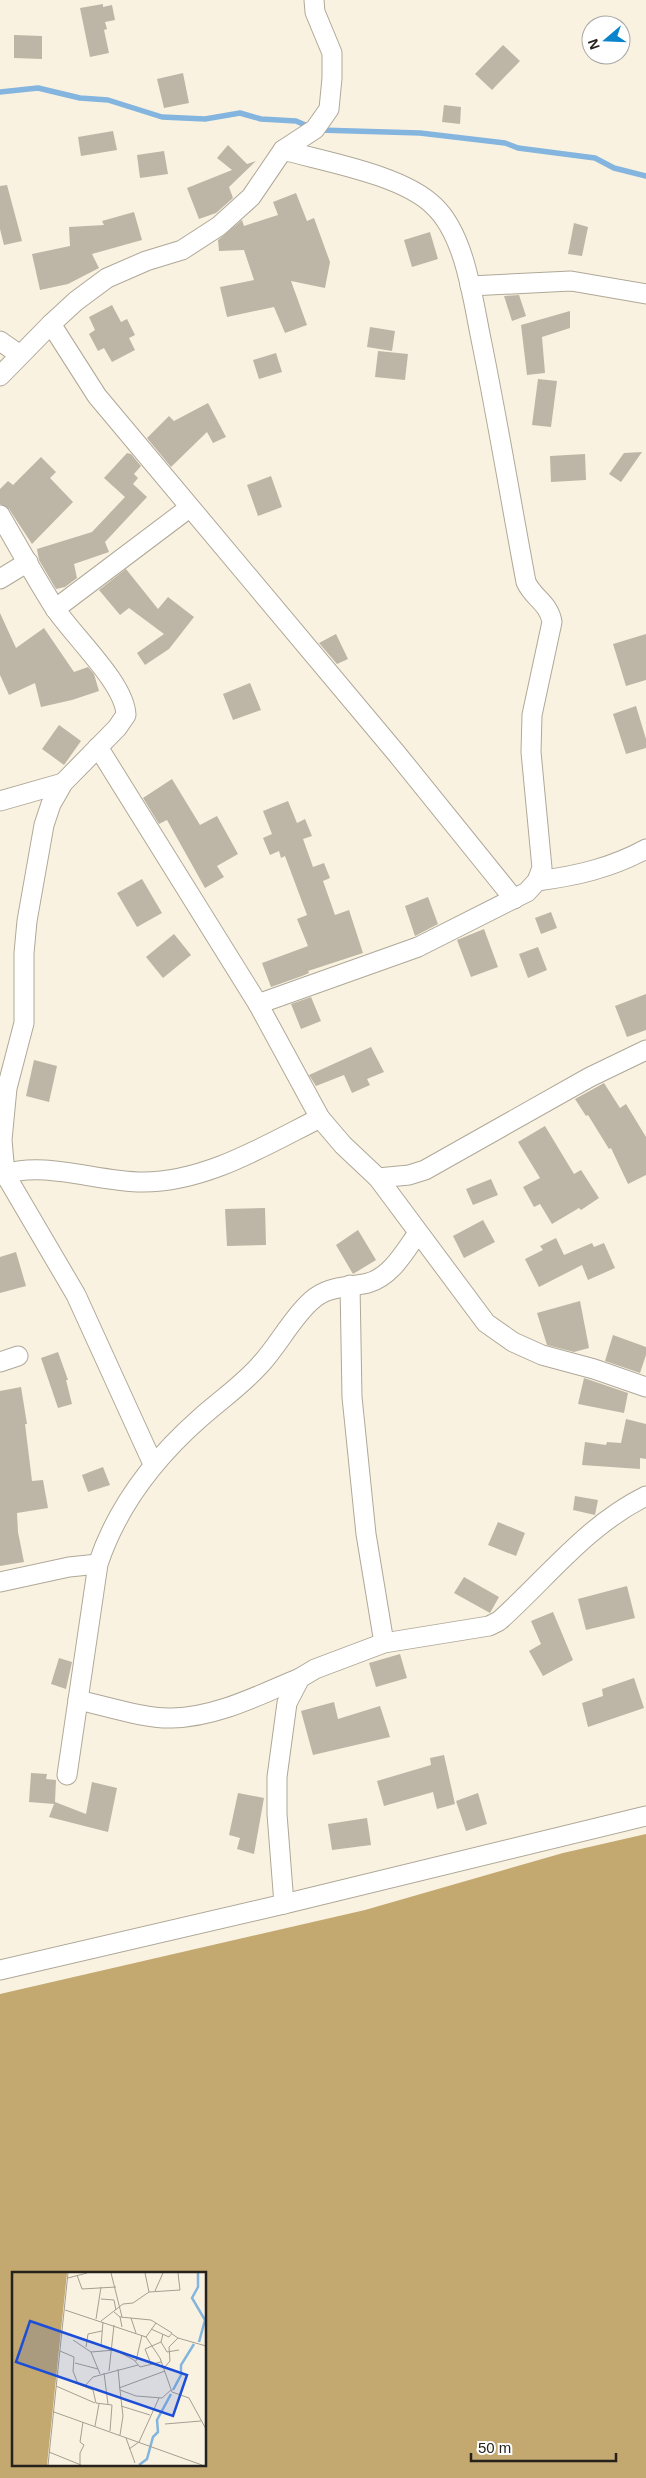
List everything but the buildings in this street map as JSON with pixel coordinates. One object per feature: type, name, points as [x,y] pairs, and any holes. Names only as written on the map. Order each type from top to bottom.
[{"type":"street","points":[[0,376],[76,301],[107,278],[146,261],[182,250],[219,226],[251,196],[283,150],[315,129],[329,109],[332,53],[315,12],[314,0]]},
{"type":"street","points":[[258,1004],[418,948],[527,892],[537,881],[542,868],[532,752],[532,715],[552,622],[550,612],[544,602],[529,589],[526,582],[500,433],[470,286],[455,236],[435,206],[415,190],[376,176],[283,150]]},
{"type":"street","points":[[470,286],[570,281],[646,294]]},
{"type":"street","points":[[51,324],[97,396],[397,754],[514,899]]},
{"type":"street","points":[[0,341],[20,355]]},
{"type":"street","points":[[55,609],[189,508]]},
{"type":"street","points":[[0,515],[55,609],[99,664],[121,696],[126,708],[124,719],[63,783],[51,804],[44,825],[27,921],[24,953],[24,1023],[3,1114],[3,1174],[76,1295],[153,1464]]},
{"type":"street","points":[[0,579],[28,562]]},
{"type":"street","points":[[98,747],[258,1004],[320,1118],[343,1145],[378,1178],[486,1323],[513,1342],[542,1355],[594,1369],[646,1387]]},
{"type":"street","points":[[0,801],[63,783]]},
{"type":"street","points":[[537,881],[579,876],[625,860],[646,849]]},
{"type":"street","points":[[378,1178],[408,1175],[426,1170],[590,1077],[646,1050]]},
{"type":"street","points":[[3,1174],[25,1169],[143,1182],[172,1179],[217,1166],[255,1151],[320,1118]]},
{"type":"street","points":[[67,1775],[98,1564],[108,1535],[153,1464],[198,1419],[260,1366],[310,1301],[333,1288],[369,1283],[384,1275],[398,1261],[418,1233]]},
{"type":"street","points":[[350,1285],[352,1397],[366,1534],[384,1643]]},
{"type":"street","points":[[0,1362],[18,1356]]},
{"type":"street","points":[[78,1700],[170,1718],[197,1717],[231,1706],[300,1678],[315,1669],[384,1643],[489,1626],[499,1621],[586,1536],[616,1512],[646,1496]]},
{"type":"street","points":[[0,1582],[60,1568],[98,1564]]},
{"type":"street","points":[[284,1904],[277,1814],[277,1777],[286,1703],[300,1678]]},
{"type":"street","points":[[0,1970],[284,1904],[646,1816]]},
{"type":"shaded area","points":[[646,1834],[646,2478],[0,2478],[0,1994],[365,1910],[563,1853]]},
{"type":"waterway","points":[[0,92],[38,88],[80,98],[108,100],[162,117],[205,119],[240,113],[261,119],[296,121],[310,127]]},
{"type":"waterway","points":[[319,130],[420,133],[505,143],[518,148],[595,158],[614,168],[646,176]]}]
